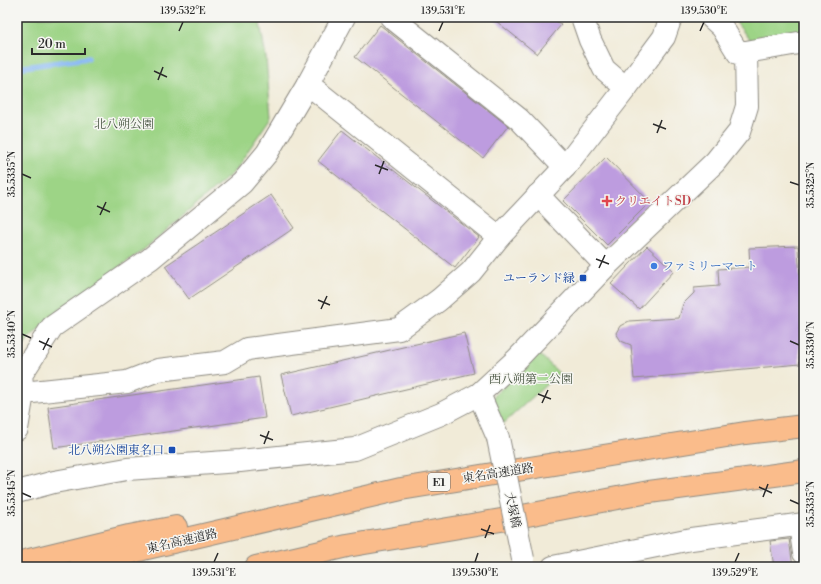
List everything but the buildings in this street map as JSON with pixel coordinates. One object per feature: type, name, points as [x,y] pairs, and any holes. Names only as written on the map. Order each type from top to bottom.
[{"type":"highway","name":"東名高速道路","points":[[80,567],[148,548],[401,489],[737,435],[804,426]]},
{"type":"highway","points":[[256,567],[347,546],[501,520],[649,492],[804,471]]},
{"type":"highway","points":[[501,520],[804,485]]},
{"type":"highway","points":[[17,563],[129,536],[272,509],[401,489]]},
{"type":"street","points":[[17,430],[23,393],[21,375],[52,327],[150,259],[242,182],[267,153],[308,84],[344,17]]},
{"type":"street","points":[[391,17],[519,119],[565,167]]},
{"type":"street","points":[[582,17],[590,40],[604,69],[626,88]]},
{"type":"street","points":[[23,393],[127,382],[158,370],[226,362],[247,349],[399,329],[439,300],[471,272],[499,237],[565,167],[664,37],[671,17]]},
{"type":"street","points":[[711,17],[722,27],[738,53],[804,42]]},
{"type":"street","points":[[17,492],[54,482],[127,469],[240,461],[355,449],[441,414],[479,394],[517,360],[606,266],[715,162],[739,132],[747,106],[746,52]]},
{"type":"street","points":[[308,84],[499,237]]},
{"type":"street","points":[[538,195],[606,266]]},
{"type":"street","name":"大塚橋","points":[[479,394],[498,438],[524,563]]},
{"type":"street","points":[[553,567],[691,539],[802,524],[804,553]]},
{"type":"green space","name":"北八朔公園","points":[[17,17],[259,17],[266,58],[271,117],[233,173],[142,251],[55,313],[27,340],[20,353],[17,363]]},
{"type":"green space","points":[[732,17],[804,17],[804,30],[751,42]]},
{"type":"green space","name":"西八朔第二公園","points":[[538,353],[559,373],[503,424],[492,398]]},
{"type":"waterway","points":[[17,68],[88,58]]},
{"type":"place","name":"クリエイトSD","points":[[607,201]]},
{"type":"place","name":"ファミリーマート","points":[[654,266]]},
{"type":"place","name":"ユーランド緑","points":[[583,278]]},
{"type":"place","name":"北八朔公園東名口","points":[[172,450]]}]
